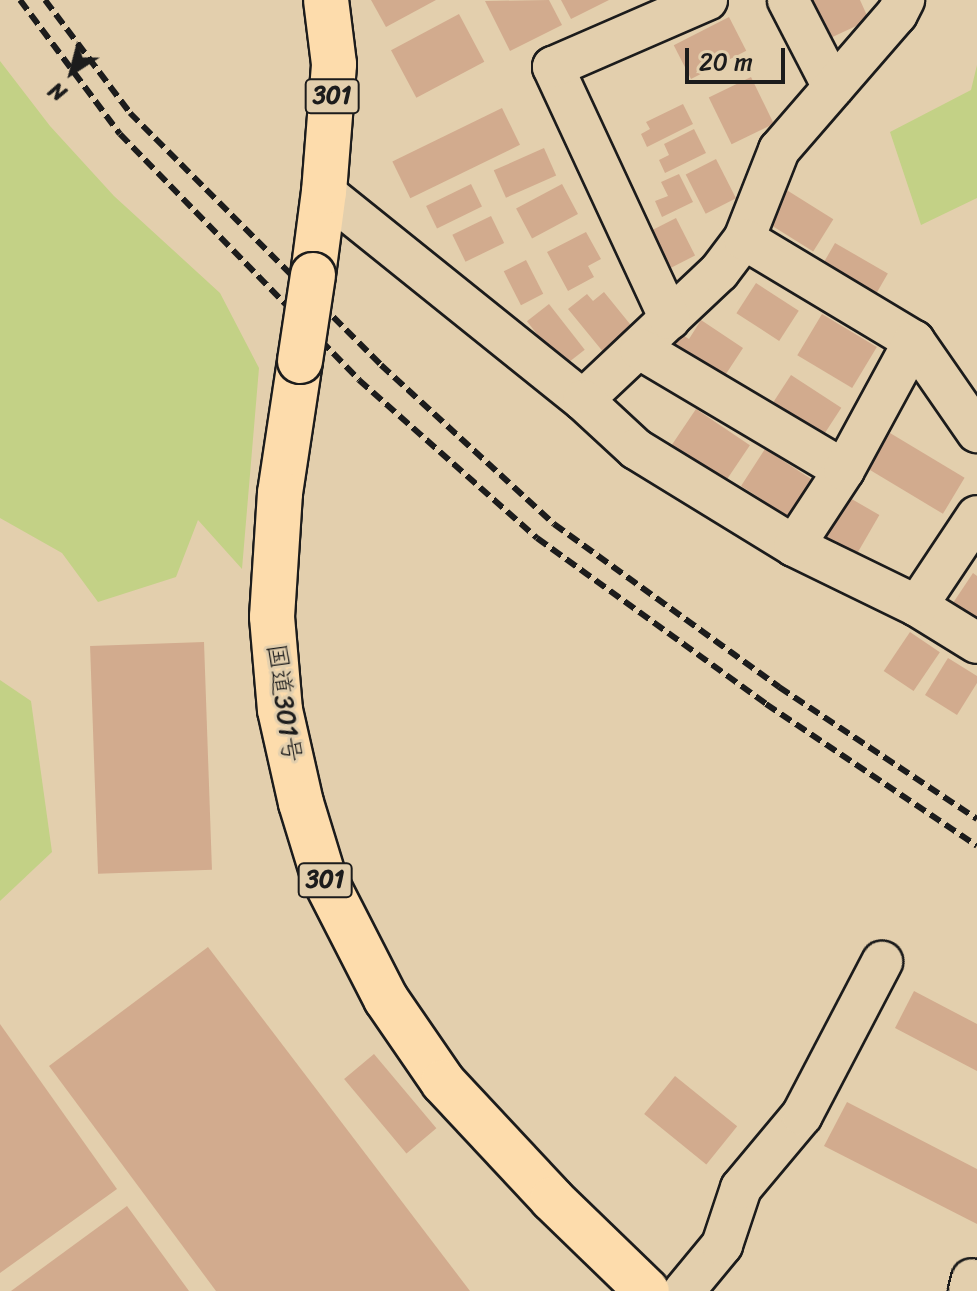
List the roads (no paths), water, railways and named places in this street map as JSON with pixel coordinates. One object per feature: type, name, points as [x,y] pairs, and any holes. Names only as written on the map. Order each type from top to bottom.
[{"type":"highway","name":"国道301号","points":[[326,0],[334,64],[324,192],[280,493],[272,617],[280,710],[301,803],[324,878],[386,999],[443,1082],[552,1199],[647,1291]]},
{"type":"street","points":[[670,319],[553,67],[707,0]]},
{"type":"street","points":[[788,0],[833,87]]},
{"type":"street","points":[[583,400],[719,272],[744,239],[779,150],[897,14],[904,0]]},
{"type":"street","points":[[324,192],[583,400],[636,449],[794,546],[917,606],[977,643]]},
{"type":"street","points":[[744,239],[914,341],[977,432]]},
{"type":"street","points":[[794,546],[844,470],[914,341]]},
{"type":"street","points":[[640,349],[844,470]]},
{"type":"street","points":[[917,606],[977,516]]},
{"type":"street","points":[[684,1291],[722,1245],[741,1188],[802,1115],[882,962]]},
{"type":"railway","points":[[20,0],[120,134],[359,380],[537,538],[766,704],[977,846]]},
{"type":"railway","points":[[45,0],[130,113],[381,365],[554,524],[779,687],[977,819]]}]
